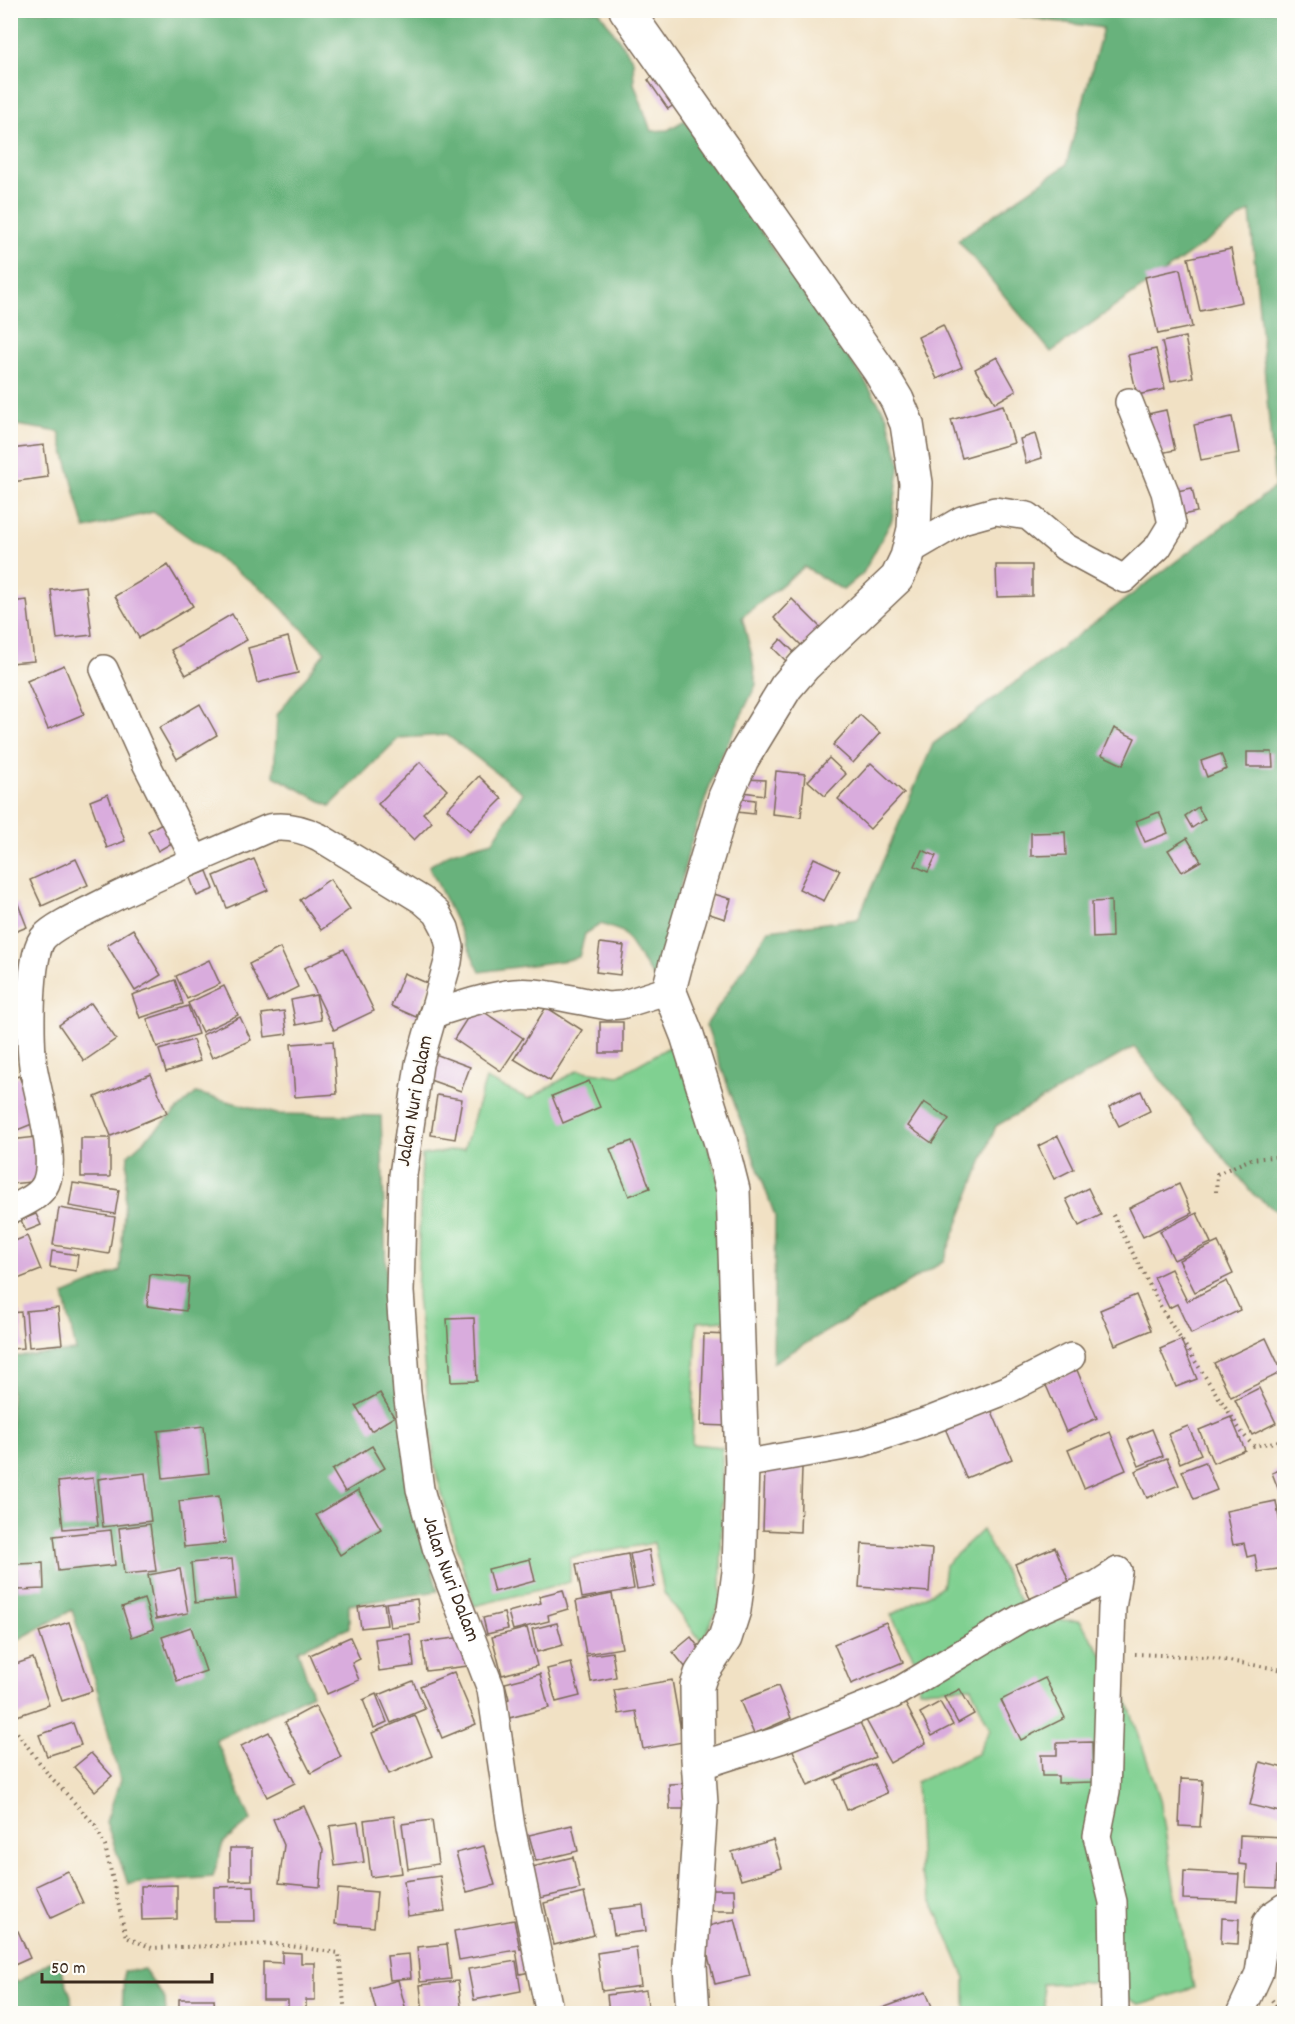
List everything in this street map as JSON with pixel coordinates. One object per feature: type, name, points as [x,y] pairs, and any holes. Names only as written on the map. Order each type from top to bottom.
[{"type":"main road","points":[[626,10],[879,370],[897,400],[906,424],[916,483],[914,529],[909,551],[897,578],[804,666],[786,687],[742,759],[725,796],[669,990],[687,1035],[721,1143],[733,1190],[742,1464],[739,1572],[734,1610],[724,1638],[698,1680],[701,1804],[690,1966],[693,2013]]},
{"type":"street","points":[[909,551],[962,520],[995,511],[1028,516],[1065,547],[1124,579],[1158,547],[1172,524],[1165,492],[1129,402]]},
{"type":"street","points":[[104,669],[147,765],[195,860]]},
{"type":"street","name":"Jalan Nuri Dalam","points":[[10,1210],[38,1195],[46,1182],[49,1168],[47,1137],[33,1064],[32,983],[35,960],[43,937],[70,920],[141,883],[269,828],[290,827],[306,831],[336,846],[422,900],[437,913],[450,942],[448,962],[419,1064],[403,1175],[400,1292],[407,1392],[420,1489],[436,1547],[491,1689],[511,1827],[550,2013]]},
{"type":"street","points":[[433,1014],[516,992],[608,1006],[621,1005],[669,990]]},
{"type":"street","points":[[742,1464],[862,1443],[931,1420],[1007,1390],[1071,1357]]},
{"type":"street","points":[[699,1766],[780,1740],[892,1695],[1021,1618],[1098,1584],[1118,1571],[1112,1608],[1107,1792],[1097,1836],[1113,1902],[1115,2013]]},
{"type":"street","points":[[1240,2013],[1258,1973],[1266,1923],[1271,1916],[1284,1907]]},
{"type":"path","points":[[1216,1192],[1217,1174],[1251,1159],[1284,1156]]},
{"type":"path","points":[[1113,1215],[1164,1312],[1229,1410],[1243,1437],[1254,1446],[1284,1440]]},
{"type":"path","points":[[1110,1653],[1205,1657],[1284,1670]]},
{"type":"path","points":[[10,1723],[48,1774],[95,1824],[105,1846],[126,1937],[152,1948],[276,1944],[339,1953],[345,2013]]},
{"type":"green space","points":[[10,11],[599,11],[633,60],[634,83],[651,131],[668,130],[685,120],[863,378],[887,416],[900,463],[892,520],[863,573],[843,590],[804,567],[742,617],[752,656],[756,685],[715,770],[689,849],[656,982],[623,932],[601,924],[585,934],[579,957],[480,972],[429,866],[452,852],[493,841],[523,793],[447,735],[399,738],[330,806],[274,776],[277,715],[325,652],[266,592],[153,512],[85,529],[59,432],[11,424]]},
{"type":"green space","points":[[998,11],[1284,11],[1284,1216],[1253,1194],[1134,1047],[996,1126],[943,1262],[773,1363],[775,1216],[706,1025],[769,930],[858,919],[933,744],[1275,487],[1250,211],[1051,352],[958,240],[1066,165],[1103,28],[1002,14]]},
{"type":"green space","points":[[676,1043],[721,1189],[727,1320],[697,1322],[692,1444],[722,1447],[721,1601],[702,1642],[664,1593],[654,1543],[570,1558],[570,1582],[474,1606],[435,1469],[417,1296],[422,1155],[464,1149],[486,1079],[529,1099],[578,1070],[618,1076]]},
{"type":"green space","points":[[196,1093],[277,1114],[381,1116],[386,1273],[398,1394],[411,1493],[438,1591],[349,1605],[349,1628],[298,1650],[312,1694],[216,1740],[251,1820],[223,1843],[213,1877],[128,1884],[106,1822],[120,1780],[98,1692],[72,1610],[11,1646],[11,1357],[76,1351],[64,1295],[120,1271],[128,1155]]},
{"type":"green space","points":[[982,1530],[1029,1618],[1080,1621],[1121,1682],[1160,1799],[1177,1905],[1194,1988],[1140,2005],[1095,1982],[1042,1984],[1045,2013],[965,2013],[965,1978],[920,1873],[916,1782],[977,1754],[990,1729],[971,1687],[919,1690],[915,1660],[891,1615],[942,1587],[945,1565]]},
{"type":"green space","points":[[57,1957],[71,1996],[72,2013],[11,2013],[11,1981],[20,1981]]},
{"type":"green space","points":[[144,1969],[165,1999],[166,2013],[122,2013],[124,1971]]},
{"type":"building","points":[[660,72],[679,101],[668,109],[648,80]]},
{"type":"building","points":[[1231,249],[1242,302],[1200,311],[1188,258]]},
{"type":"building","points":[[1180,269],[1192,327],[1158,334],[1145,277]]},
{"type":"building","points":[[943,325],[962,367],[937,379],[918,337]]},
{"type":"building","points":[[1185,337],[1193,377],[1171,381],[1162,342]]},
{"type":"building","points":[[1156,349],[1165,389],[1137,395],[1128,355]]},
{"type":"building","points":[[997,357],[1016,391],[995,403],[975,369]]},
{"type":"building","points":[[1003,405],[1014,443],[962,458],[951,420]]},
{"type":"building","points":[[1166,410],[1175,450],[1151,455],[1143,415]]},
{"type":"building","points":[[1232,417],[1239,453],[1201,460],[1194,425]]},
{"type":"building","points":[[1035,434],[1042,458],[1026,463],[1020,439]]},
{"type":"building","points":[[44,445],[48,477],[12,482],[10,449]]},
{"type":"building","points":[[1192,488],[1197,512],[1177,516],[1172,492]]},
{"type":"building","points":[[168,565],[193,606],[139,638],[115,596]]},
{"type":"building","points":[[996,565],[1032,565],[1032,596],[997,597]]},
{"type":"building","points":[[86,586],[92,635],[57,639],[51,590]]},
{"type":"building","points":[[792,599],[821,628],[803,647],[774,618]]},
{"type":"building","points":[[27,600],[34,661],[10,663],[10,602]]},
{"type":"building","points":[[232,614],[247,640],[186,675],[171,650]]},
{"type":"building","points":[[288,637],[298,673],[257,683],[248,648]]},
{"type":"building","points":[[781,639],[794,652],[786,661],[773,648]]},
{"type":"building","points":[[64,665],[84,714],[48,729],[27,681]]},
{"type":"building","points":[[200,704],[217,735],[177,759],[159,728]]},
{"type":"building","points":[[860,715],[880,733],[853,763],[833,745]]},
{"type":"building","points":[[1114,728],[1135,738],[1123,765],[1102,755]]},
{"type":"building","points":[[1247,752],[1272,752],[1273,767],[1247,767]]},
{"type":"building","points":[[1221,754],[1227,769],[1207,777],[1201,761]]},
{"type":"building","points":[[829,758],[846,774],[825,796],[808,781]]},
{"type":"building","points":[[420,762],[447,790],[423,813],[432,822],[414,840],[378,804]]},
{"type":"building","points":[[871,763],[904,793],[870,829],[838,799]]},
{"type":"building","points":[[776,771],[805,774],[801,817],[772,814]]},
{"type":"building","points":[[479,776],[502,799],[470,831],[447,809]]},
{"type":"building","points":[[745,779],[765,780],[764,795],[743,792]]},
{"type":"building","points":[[108,794],[125,841],[107,848],[90,801]]},
{"type":"building","points":[[738,798],[755,800],[754,814],[737,812]]},
{"type":"building","points":[[1198,807],[1205,819],[1192,828],[1185,816]]},
{"type":"building","points":[[1159,812],[1168,833],[1145,842],[1136,821]]},
{"type":"building","points":[[167,820],[177,840],[158,851],[148,831]]},
{"type":"building","points":[[1065,832],[1066,855],[1031,856],[1031,833]]},
{"type":"building","points":[[1187,838],[1201,861],[1182,872],[1168,850]]},
{"type":"building","points":[[922,850],[936,856],[928,872],[915,866]]},
{"type":"building","points":[[814,858],[840,870],[824,901],[799,889]]},
{"type":"building","points":[[76,859],[88,885],[42,906],[30,880]]},
{"type":"building","points":[[254,859],[268,890],[227,908],[214,876]]},
{"type":"building","points":[[207,871],[214,889],[197,896],[190,878]]},
{"type":"building","points":[[330,879],[350,909],[321,930],[300,900]]},
{"type":"building","points":[[714,894],[731,899],[725,919],[707,913]]},
{"type":"building","points":[[1111,901],[1112,937],[1093,938],[1092,902]]},
{"type":"building","points":[[18,904],[27,927],[10,934],[10,907]]},
{"type":"building","points":[[133,929],[161,975],[135,991],[107,945]]},
{"type":"building","points":[[600,943],[624,946],[620,975],[596,972]]},
{"type":"building","points":[[280,948],[298,987],[268,1002],[249,964]]},
{"type":"building","points":[[344,949],[374,1011],[334,1030],[304,968]]},
{"type":"building","points":[[209,960],[220,984],[187,999],[176,976]]},
{"type":"building","points":[[404,973],[429,984],[416,1017],[391,1006]]},
{"type":"building","points":[[175,980],[183,1004],[140,1018],[132,995]]},
{"type":"building","points":[[224,986],[238,1015],[202,1032],[188,1003]]},
{"type":"building","points":[[316,995],[321,1020],[296,1025],[291,1000]]},
{"type":"building","points":[[91,1003],[116,1039],[84,1061],[59,1025]]},
{"type":"building","points":[[188,1006],[198,1034],[157,1047],[147,1019]]},
{"type":"building","points":[[475,1006],[523,1038],[501,1071],[454,1039]]},
{"type":"building","points":[[546,1007],[582,1030],[550,1081],[514,1059]]},
{"type":"building","points":[[284,1011],[287,1034],[265,1037],[262,1014]]},
{"type":"building","points":[[240,1017],[251,1040],[212,1058],[202,1035]]},
{"type":"building","points":[[600,1022],[623,1022],[623,1053],[600,1053]]},
{"type":"building","points":[[193,1040],[200,1061],[166,1072],[159,1050]]},
{"type":"building","points":[[333,1041],[337,1094],[295,1097],[291,1044]]},
{"type":"building","points":[[435,1054],[470,1067],[461,1091],[427,1079]]},
{"type":"building","points":[[151,1074],[167,1113],[111,1136],[95,1097]]},
{"type":"building","points":[[19,1076],[37,1122],[10,1133],[10,1079]]},
{"type":"building","points":[[589,1081],[600,1107],[563,1123],[552,1096]]},
{"type":"building","points":[[1141,1091],[1150,1111],[1119,1126],[1109,1107]]},
{"type":"building","points":[[437,1095],[462,1099],[455,1139],[431,1135]]},
{"type":"building","points":[[924,1102],[949,1119],[932,1143],[908,1126]]},
{"type":"building","points":[[1058,1136],[1074,1169],[1054,1179],[1038,1146]]},
{"type":"building","points":[[37,1137],[42,1181],[10,1184],[10,1140]]},
{"type":"building","points":[[81,1138],[110,1138],[110,1177],[81,1177]]},
{"type":"building","points":[[632,1141],[650,1188],[629,1196],[610,1149]]},
{"type":"building","points":[[73,1183],[119,1190],[115,1214],[69,1206]]},
{"type":"building","points":[[1179,1184],[1192,1213],[1143,1237],[1129,1208]]},
{"type":"building","points":[[1088,1188],[1101,1215],[1079,1226],[1066,1199]]},
{"type":"building","points":[[59,1208],[115,1217],[109,1254],[53,1245]]},
{"type":"building","points":[[1197,1213],[1211,1243],[1174,1260],[1160,1231]]},
{"type":"building","points":[[36,1214],[41,1225],[26,1231],[21,1220]]},
{"type":"building","points":[[27,1236],[41,1270],[10,1282],[10,1243]]},
{"type":"building","points":[[1218,1242],[1233,1274],[1195,1292],[1179,1260]]},
{"type":"building","points":[[52,1251],[78,1255],[76,1271],[50,1267]]},
{"type":"building","points":[[1171,1269],[1187,1301],[1227,1281],[1240,1310],[1191,1334],[1177,1304],[1169,1308],[1154,1277]]},
{"type":"building","points":[[150,1274],[189,1278],[186,1311],[147,1306]]},
{"type":"building","points":[[1136,1295],[1151,1330],[1115,1345],[1100,1310]]},
{"type":"building","points":[[58,1308],[62,1344],[29,1347],[26,1311]]},
{"type":"building","points":[[21,1312],[24,1348],[10,1349],[10,1313]]},
{"type":"building","points":[[474,1318],[477,1381],[451,1382],[447,1319]]},
{"type":"building","points":[[704,1334],[730,1335],[727,1426],[701,1425]]},
{"type":"building","points":[[1266,1338],[1282,1372],[1231,1397],[1214,1363]]},
{"type":"building","points":[[1181,1340],[1197,1379],[1176,1387],[1160,1349]]},
{"type":"building","points":[[1077,1370],[1097,1418],[1066,1432],[1045,1383]]},
{"type":"building","points":[[1259,1388],[1276,1423],[1252,1435],[1235,1400]]},
{"type":"building","points":[[380,1393],[394,1417],[371,1431],[356,1406]]},
{"type":"building","points":[[991,1409],[1012,1459],[966,1478],[945,1428]]},
{"type":"building","points":[[1231,1417],[1245,1450],[1213,1463],[1199,1430]]},
{"type":"building","points":[[204,1426],[209,1473],[163,1478],[158,1431]]},
{"type":"building","points":[[1188,1426],[1201,1454],[1180,1463],[1168,1434]]},
{"type":"building","points":[[1152,1429],[1163,1456],[1139,1466],[1128,1439]]},
{"type":"building","points":[[1110,1432],[1126,1470],[1084,1488],[1068,1450]]},
{"type":"building","points":[[372,1446],[385,1468],[345,1492],[332,1470]]},
{"type":"building","points":[[1167,1458],[1179,1485],[1147,1498],[1135,1471]]},
{"type":"building","points":[[1205,1462],[1217,1490],[1194,1499],[1182,1471]]},
{"type":"building","points":[[765,1466],[802,1468],[800,1532],[763,1530]]},
{"type":"building","points":[[1284,1468],[1284,1494],[1281,1496],[1272,1473]]},
{"type":"building","points":[[145,1473],[151,1521],[103,1527],[98,1479]]},
{"type":"building","points":[[93,1478],[98,1526],[63,1529],[58,1482]]},
{"type":"building","points":[[358,1490],[381,1529],[340,1555],[316,1515]]},
{"type":"building","points":[[219,1496],[225,1543],[184,1547],[179,1501]]},
{"type":"building","points":[[1276,1501],[1284,1547],[1284,1568],[1258,1572],[1255,1555],[1247,1557],[1244,1543],[1233,1545],[1226,1511]]},
{"type":"building","points":[[150,1524],[156,1571],[124,1574],[119,1528]]},
{"type":"building","points":[[111,1530],[115,1565],[58,1571],[54,1536]]},
{"type":"building","points":[[862,1544],[932,1549],[929,1592],[859,1587]]},
{"type":"building","points":[[1055,1547],[1073,1592],[1034,1608],[1015,1564]]},
{"type":"building","points":[[649,1550],[655,1586],[637,1589],[630,1554]]},
{"type":"building","points":[[628,1554],[634,1589],[582,1598],[576,1564]]},
{"type":"building","points":[[232,1559],[236,1599],[195,1603],[191,1563]]},
{"type":"building","points":[[530,1559],[535,1581],[494,1592],[488,1569]]},
{"type":"building","points":[[43,1563],[44,1589],[18,1590],[17,1564]]},
{"type":"building","points":[[180,1569],[188,1613],[156,1619],[148,1575]]},
{"type":"building","points":[[563,1590],[568,1609],[548,1615],[549,1621],[513,1630],[508,1612],[541,1603],[539,1596]]},
{"type":"building","points":[[612,1594],[622,1648],[586,1654],[576,1601]]},
{"type":"building","points":[[144,1599],[154,1629],[132,1637],[122,1607]]},
{"type":"building","points":[[417,1599],[420,1623],[390,1627],[386,1603]]},
{"type":"building","points":[[384,1603],[387,1625],[361,1628],[358,1607]]},
{"type":"building","points":[[504,1613],[508,1629],[487,1634],[483,1618]]},
{"type":"building","points":[[69,1622],[92,1691],[62,1701],[39,1632]]},
{"type":"building","points":[[886,1622],[903,1662],[851,1684],[834,1644]]},
{"type":"building","points":[[557,1623],[563,1645],[537,1652],[532,1629]]},
{"type":"building","points":[[191,1627],[206,1671],[177,1681],[162,1637]]},
{"type":"building","points":[[527,1628],[537,1666],[502,1675],[492,1637]]},
{"type":"building","points":[[410,1634],[414,1666],[379,1671],[375,1639]]},
{"type":"building","points":[[350,1637],[360,1659],[352,1663],[359,1680],[327,1694],[310,1655]]},
{"type":"building","points":[[464,1637],[468,1666],[426,1671],[422,1642]]},
{"type":"building","points":[[691,1637],[703,1653],[686,1668],[673,1652]]},
{"type":"building","points":[[612,1652],[616,1677],[591,1682],[586,1656]]},
{"type":"building","points":[[33,1658],[49,1705],[11,1718],[10,1666]]},
{"type":"building","points":[[571,1663],[580,1696],[556,1702],[547,1669]]},
{"type":"building","points":[[454,1672],[476,1724],[442,1738],[420,1686]]},
{"type":"building","points":[[540,1674],[549,1708],[509,1718],[504,1701],[509,1699],[505,1683]]},
{"type":"building","points":[[1045,1678],[1065,1718],[1021,1740],[1001,1700]]},
{"type":"building","points":[[672,1680],[683,1742],[643,1749],[636,1711],[619,1714],[614,1690]]},
{"type":"building","points":[[413,1681],[425,1709],[391,1723],[379,1695]]},
{"type":"building","points":[[778,1686],[791,1718],[754,1734],[740,1701]]},
{"type":"building","points":[[960,1689],[974,1714],[958,1723],[944,1697]]},
{"type":"building","points":[[376,1694],[387,1722],[374,1728],[363,1700]]},
{"type":"building","points":[[903,1699],[926,1743],[890,1763],[866,1720]]},
{"type":"building","points":[[940,1702],[953,1725],[932,1736],[920,1713]]},
{"type":"building","points":[[315,1706],[341,1757],[311,1773],[285,1722]]},
{"type":"building","points":[[856,1713],[875,1757],[808,1786],[789,1741]]},
{"type":"building","points":[[415,1715],[432,1756],[389,1774],[372,1733]]},
{"type":"building","points":[[73,1723],[81,1745],[47,1756],[39,1735]]},
{"type":"building","points":[[269,1732],[295,1783],[267,1797],[241,1746]]},
{"type":"building","points":[[1092,1742],[1093,1782],[1058,1783],[1058,1776],[1042,1776],[1041,1755],[1057,1755],[1057,1743]]},
{"type":"building","points":[[91,1753],[112,1776],[95,1791],[74,1767]]},
{"type":"building","points":[[1260,1762],[1284,1768],[1284,1813],[1250,1805]]},
{"type":"building","points":[[874,1764],[887,1793],[847,1810],[835,1780]]},
{"type":"building","points":[[1181,1779],[1203,1780],[1200,1827],[1179,1826]]},
{"type":"building","points":[[693,1783],[694,1809],[670,1809],[669,1784]]},
{"type":"building","points":[[304,1806],[323,1849],[320,1887],[279,1883],[284,1845],[273,1819]]},
{"type":"building","points":[[394,1816],[402,1873],[371,1877],[364,1820]]},
{"type":"building","points":[[432,1820],[438,1864],[408,1869],[402,1824]]},
{"type":"building","points":[[358,1822],[364,1862],[335,1866],[330,1826]]},
{"type":"building","points":[[572,1825],[578,1851],[536,1861],[529,1835]]},
{"type":"building","points":[[1240,1835],[1284,1837],[1284,1866],[1277,1866],[1276,1888],[1246,1887],[1247,1865],[1239,1864]]},
{"type":"building","points":[[773,1840],[782,1868],[741,1880],[732,1852]]},
{"type":"building","points":[[484,1846],[495,1885],[467,1892],[456,1853]]},
{"type":"building","points":[[230,1848],[252,1848],[252,1880],[230,1881]]},
{"type":"building","points":[[573,1857],[580,1889],[540,1898],[532,1867]]},
{"type":"building","points":[[68,1871],[83,1903],[51,1918],[36,1886]]},
{"type":"building","points":[[1184,1871],[1239,1874],[1237,1901],[1183,1899]]},
{"type":"building","points":[[440,1876],[445,1911],[408,1916],[404,1881]]},
{"type":"building","points":[[177,1885],[177,1919],[142,1920],[141,1886]]},
{"type":"building","points":[[254,1886],[255,1921],[214,1921],[214,1887]]},
{"type":"building","points":[[338,1889],[377,1892],[374,1927],[335,1924]]},
{"type":"building","points":[[708,1889],[734,1889],[735,1911],[708,1911]]},
{"type":"building","points":[[584,1893],[594,1935],[554,1945],[544,1903]]},
{"type":"building","points":[[643,1905],[646,1931],[614,1935],[610,1909]]},
{"type":"building","points":[[1222,1918],[1239,1919],[1238,1944],[1221,1943]]},
{"type":"building","points":[[735,1919],[750,1976],[715,1984],[701,1928]]},
{"type":"building","points":[[514,1920],[520,1949],[530,1947],[535,1971],[520,1974],[516,1950],[459,1960],[454,1931]]},
{"type":"building","points":[[18,1931],[30,1958],[10,1967],[10,1935]]},
{"type":"building","points":[[447,1944],[451,1979],[420,1982],[417,1947]]},
{"type":"building","points":[[636,1947],[641,1986],[602,1991],[597,1953]]},
{"type":"building","points":[[282,1952],[301,1953],[301,1963],[315,1963],[315,2000],[306,2000],[306,2014],[288,2014],[288,2000],[263,2000],[263,1962],[282,1963]]},
{"type":"building","points":[[409,1954],[411,1978],[390,1980],[387,1956]]},
{"type":"building","points":[[516,1961],[521,1991],[474,2000],[468,1969]]},
{"type":"building","points":[[398,1980],[407,2014],[377,2014],[370,1988]]},
{"type":"building","points":[[458,1981],[462,2014],[423,2014],[420,1985]]},
{"type":"building","points":[[646,1990],[649,2013],[609,2014],[607,1995]]},
{"type":"building","points":[[926,1992],[935,2014],[869,2014],[869,2013]]},
{"type":"building","points":[[179,1999],[214,1999],[215,2014],[179,2014]]},
{"type":"building","points":[[250,2010],[277,2010],[277,2014],[250,2014]]}]
